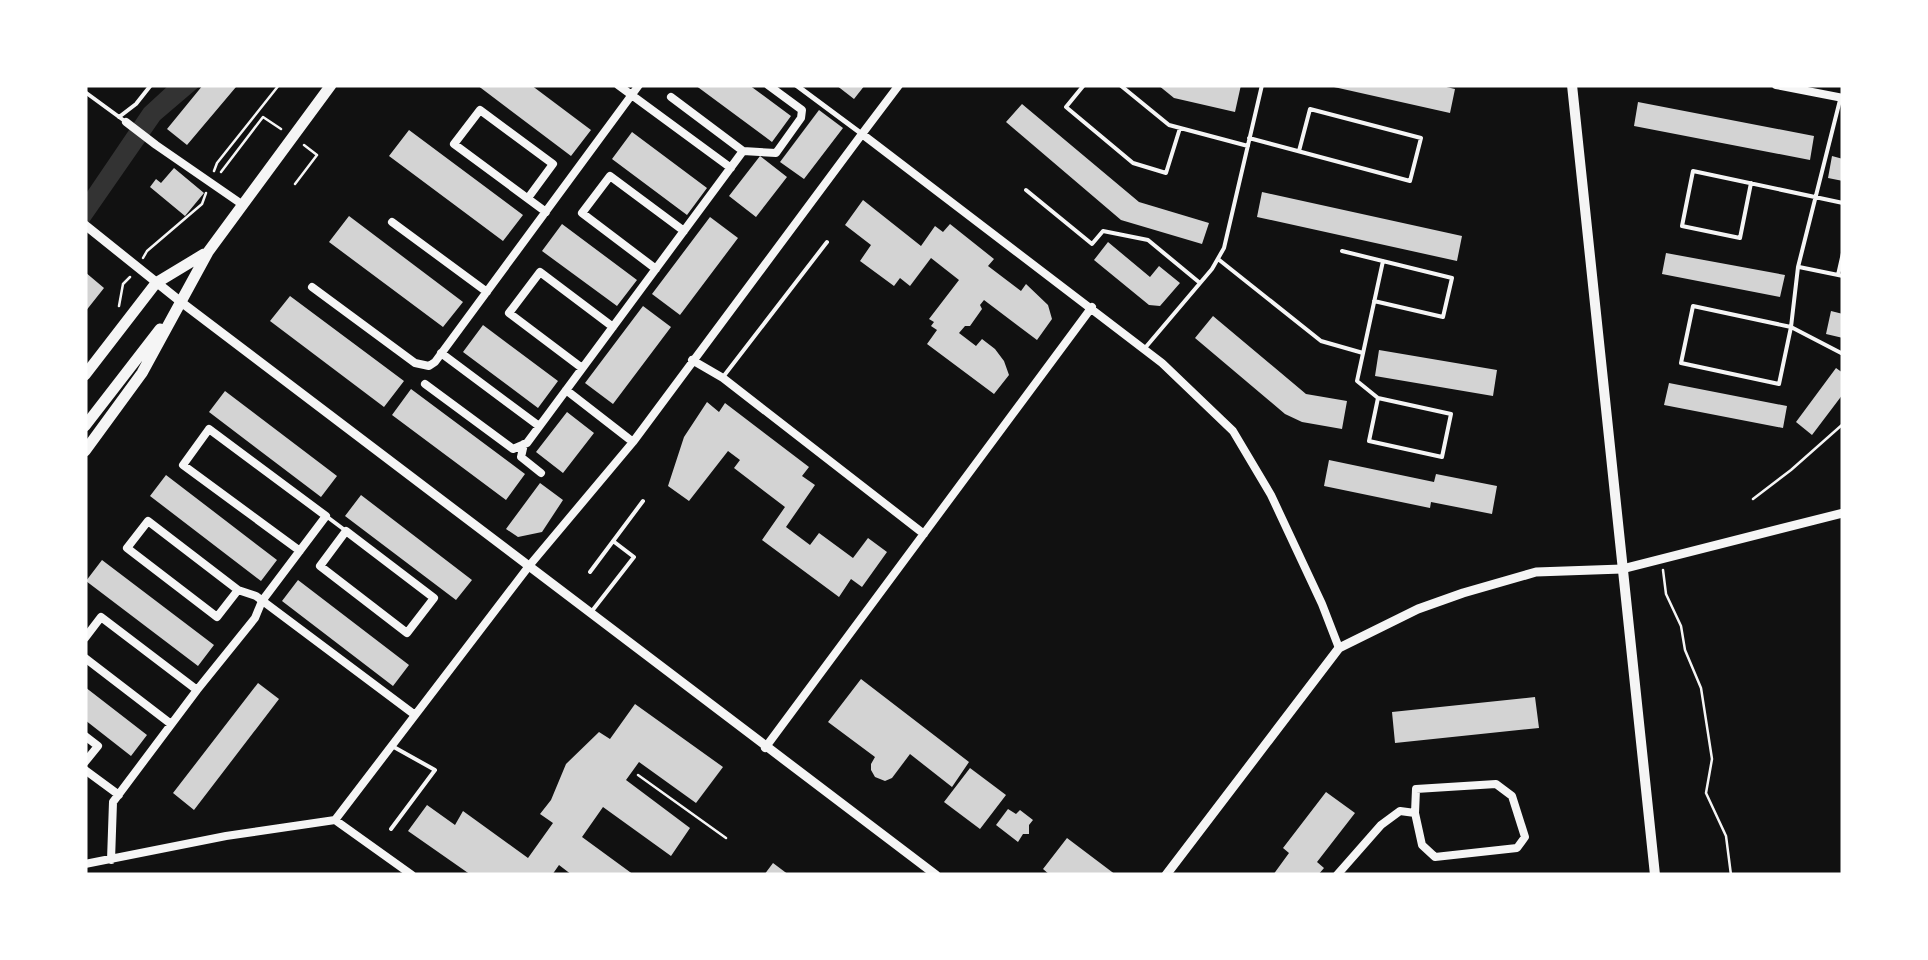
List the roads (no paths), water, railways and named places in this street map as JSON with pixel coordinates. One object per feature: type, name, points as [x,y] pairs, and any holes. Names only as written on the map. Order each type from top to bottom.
[{"type":"main road","points":[[85,450],[142,373],[208,252],[330,85]]},
{"type":"main road","points":[[1572,85],[1655,875]]},
{"type":"main road","points":[[85,375],[156,283],[208,252]]},
{"type":"main road","points":[[85,426],[181,302]]},
{"type":"street","points":[[618,85],[730,168]]},
{"type":"street","points":[[312,286],[415,363],[430,366],[640,85]]},
{"type":"street","points":[[670,97],[743,151],[776,153],[801,118],[802,110],[768,85]]},
{"type":"street","points":[[796,85],[1092,307],[1162,363],[1233,432],[1271,495],[1339,648]]},
{"type":"street","points":[[335,820],[529,566],[633,442],[899,85]]},
{"type":"street","points":[[1776,85],[1842,98],[1843,87]]},
{"type":"street","points":[[528,198],[553,164],[480,110],[454,144],[546,212]]},
{"type":"street","points":[[123,119],[243,205]]},
{"type":"street","points":[[425,384],[512,449],[524,444],[743,151]]},
{"type":"street","points":[[656,269],[582,213],[610,176],[684,231]]},
{"type":"street","points":[[392,222],[487,292]]},
{"type":"street","points":[[85,226],[936,875]]},
{"type":"street","points":[[582,368],[509,313],[540,272],[613,327]]},
{"type":"street","points":[[766,748],[1092,307]]},
{"type":"street","points":[[441,353],[539,426]]},
{"type":"street","points":[[692,360],[722,378],[924,534]]},
{"type":"street","points":[[566,390],[633,442]]},
{"type":"street","points":[[111,860],[114,802],[119,794],[196,690],[256,618],[262,601],[300,551],[326,516],[209,429],[182,465],[300,551]]},
{"type":"street","points":[[524,444],[522,457],[541,473]]},
{"type":"street","points":[[1166,875],[1339,648],[1378,627],[1463,592],[1536,572],[1622,569],[1843,512]]},
{"type":"street","points":[[238,590],[218,617],[127,548],[148,521],[414,715]]},
{"type":"street","points":[[346,531],[434,598],[407,633],[320,566],[346,531]]},
{"type":"street","points":[[85,638],[101,617],[196,690]]},
{"type":"street","points":[[85,658],[172,724]]},
{"type":"street","points":[[85,736],[98,746],[85,762]]},
{"type":"street","points":[[85,770],[119,794]]},
{"type":"street","points":[[1496,784],[1512,796],[1525,836],[1516,848],[1435,857],[1422,845],[1415,813],[1416,789],[1496,784]]},
{"type":"street","points":[[1338,875],[1381,825],[1400,811],[1415,813]]},
{"type":"street","points":[[85,864],[226,836],[335,820],[412,875]]},
{"type":"lane","points":[[85,92],[123,119],[151,85]]},
{"type":"lane","points":[[1084,85],[1066,107],[1133,163],[1166,172],[1180,128]]},
{"type":"lane","points":[[1120,85],[1169,126],[1299,152],[1410,180],[1421,138],[1310,109],[1299,152]]},
{"type":"lane","points":[[1144,349],[1224,248],[1262,85]]},
{"type":"lane","points":[[1842,98],[1798,267],[1791,326],[1779,384],[1681,363],[1694,306],[1791,326],[1843,354]]},
{"type":"lane","points":[[1751,183],[1740,238],[1682,226],[1693,171],[1751,183],[1815,198],[1843,203]]},
{"type":"lane","points":[[1026,190],[1092,244],[1103,231],[1148,240],[1200,283]]},
{"type":"lane","points":[[722,378],[827,242]]},
{"type":"lane","points":[[1342,251],[1452,278],[1443,317],[1374,300]]},
{"type":"lane","points":[[1798,267],[1840,276],[1843,253]]},
{"type":"lane","points":[[1218,259],[1322,341],[1363,353]]},
{"type":"lane","points":[[1378,398],[1369,441],[1442,457],[1451,414],[1378,398],[1357,381],[1383,261]]},
{"type":"lane","points":[[590,572],[643,501]]},
{"type":"lane","points":[[326,516],[346,531]]},
{"type":"lane","points":[[591,612],[634,558],[613,541]]},
{"type":"lane","points":[[391,829],[435,770],[392,746]]}]
